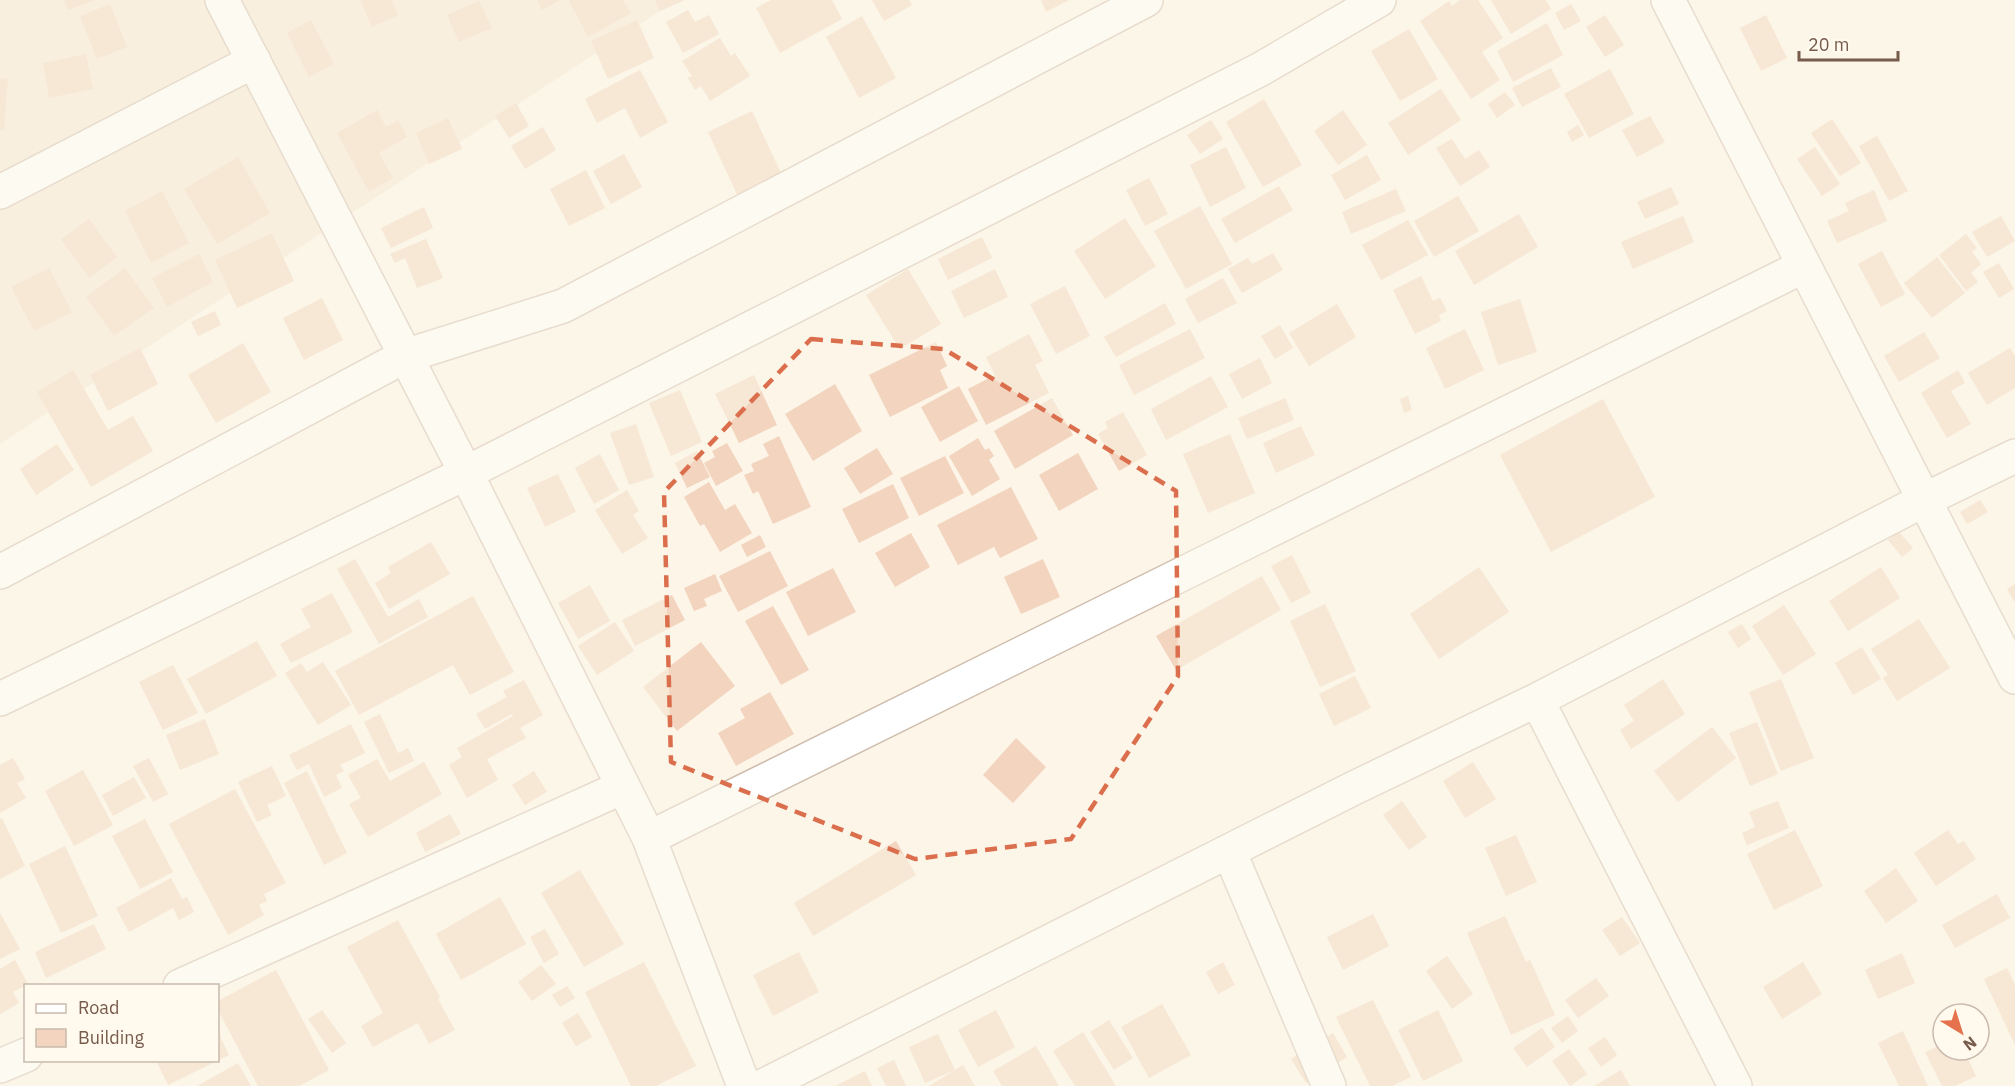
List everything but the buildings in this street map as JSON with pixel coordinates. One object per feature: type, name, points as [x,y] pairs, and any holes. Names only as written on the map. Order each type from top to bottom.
[{"type":"street","points":[[222,0],[466,473],[649,838],[744,1086]]},
{"type":"street","points":[[0,572],[405,356],[563,306],[1146,0]]},
{"type":"street","points":[[0,699],[466,473],[1261,69],[1379,0]]},
{"type":"street","points":[[1668,0],[2015,677]]},
{"type":"street","points":[[0,192],[254,61]]},
{"type":"street","points":[[0,166],[36,174]]},
{"type":"street","points":[[649,838],[1804,266]]},
{"type":"street","points":[[763,1086],[1354,788],[1537,700],[1924,500],[2015,456]]},
{"type":"street","points":[[1537,700],[1735,1086]]},
{"type":"street","points":[[184,984],[623,787]]},
{"type":"street","points":[[1229,851],[1329,1086]]},
{"type":"street","points":[[0,1066],[24,1056]]},
{"type":"highlighted area","points":[[811,339],[944,349],[1176,491],[1178,676],[1071,839],[915,859],[671,762],[664,492]]},
{"type":"shaded area","points":[[0,0],[677,0],[0,444]]}]
